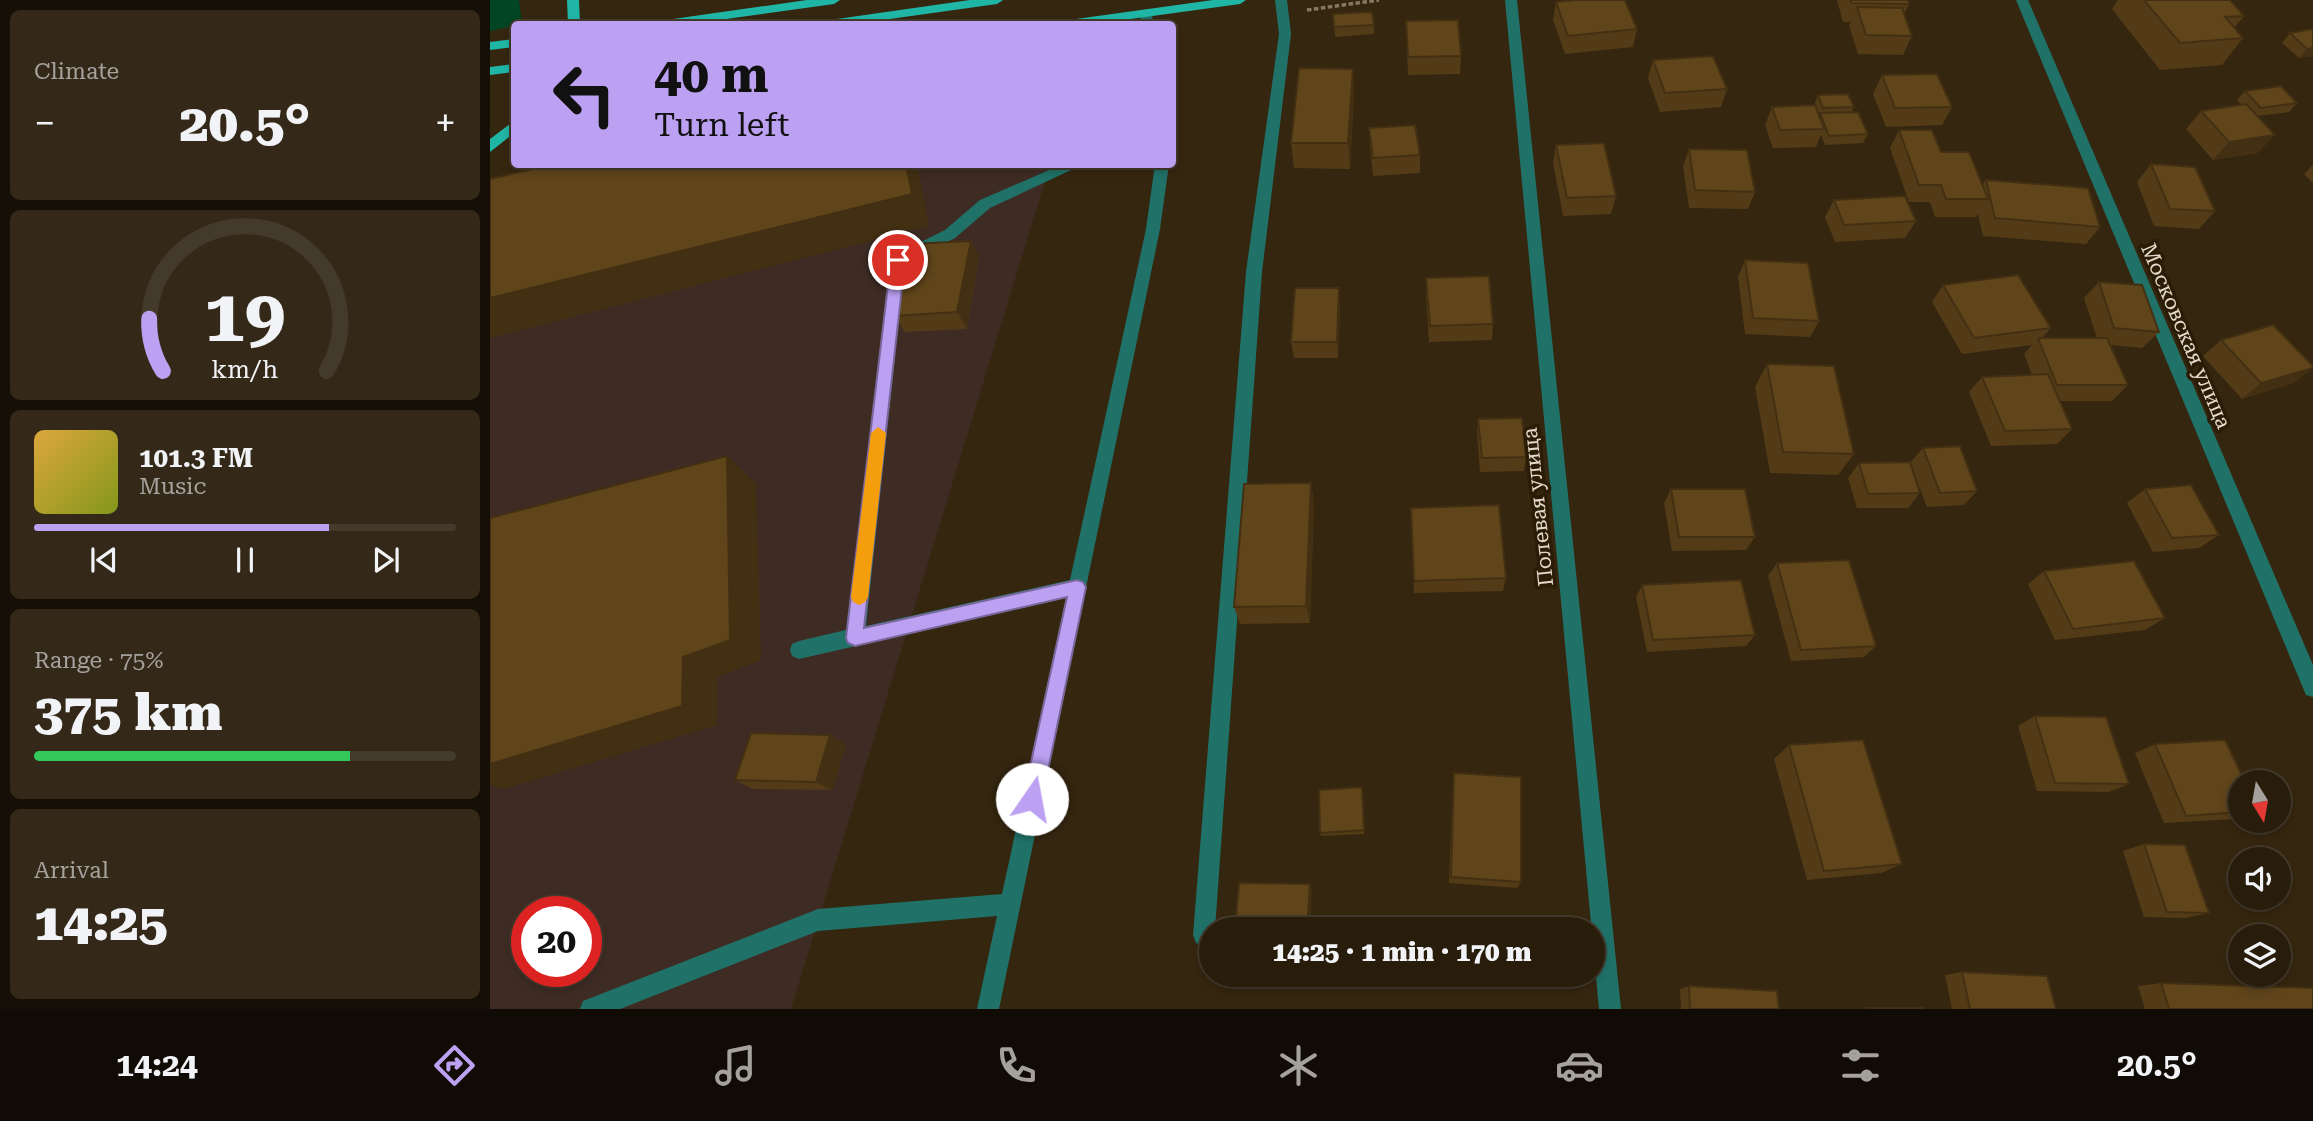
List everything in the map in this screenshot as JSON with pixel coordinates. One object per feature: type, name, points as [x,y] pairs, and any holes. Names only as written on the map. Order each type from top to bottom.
[{"type":"main road","points":[[687,21],[834,0]]},
{"type":"main road","points":[[851,21],[997,0]]},
{"type":"main road","points":[[1116,21],[1147,19],[1240,0]]},
{"type":"main road","points":[[490,46],[511,43]]},
{"type":"main road","points":[[490,71],[511,68]]},
{"type":"main road","points":[[490,149],[511,129]]},
{"type":"main road","points":[[490,149],[511,140]]},
{"type":"street","name":"Полевая улица","points":[[1511,0],[1610,1009]]},
{"type":"street","name":"Московская улица","points":[[2022,0],[2313,688]]},
{"type":"street","points":[[1205,917],[1254,272],[1284,34],[1281,6]]},
{"type":"street","points":[[855,638],[898,260],[950,234],[985,204],[1068,168]]},
{"type":"street","points":[[988,1009],[1153,229],[1161,168]]},
{"type":"street","points":[[799,650],[1077,587]]},
{"type":"street","points":[[591,1009],[818,920],[1010,904]]},
{"type":"path","points":[[1281,6],[1379,0]]},
{"type":"shaded area","points":[[549,168],[1049,168],[791,1009],[490,1009],[490,202]]},
{"type":"green space","points":[[490,0],[519,0],[522,21],[511,21],[511,26],[490,31]]},
{"type":"building","points":[[1625,0],[1637,29],[1568,36],[1556,2]]},
{"type":"building","points":[[1850,0],[1908,0],[1909,4],[1851,3]]},
{"type":"building","points":[[2144,0],[2230,0],[2244,16],[2225,17],[2243,38],[2180,43]]},
{"type":"building","points":[[1857,7],[1902,8],[1912,36],[1866,35]]},
{"type":"building","points":[[1372,12],[1374,25],[1334,27],[1333,14]]},
{"type":"building","points":[[1458,20],[1461,56],[1408,57],[1406,21]]},
{"type":"building","points":[[2313,29],[2313,48],[2307,49],[2290,33]]},
{"type":"building","points":[[1713,56],[1727,89],[1665,93],[1653,60]]},
{"type":"building","points":[[1299,68],[1353,69],[1348,143],[1291,143]]},
{"type":"building","points":[[1937,74],[1952,107],[1895,108],[1882,75]]},
{"type":"building","points":[[2281,86],[2297,103],[2261,108],[2245,91]]},
{"type":"building","points":[[1848,94],[1854,107],[1823,108],[1818,95]]},
{"type":"building","points":[[2246,104],[2275,135],[2229,142],[2201,111]]},
{"type":"building","points":[[1815,105],[1824,129],[1780,130],[1772,107]]},
{"type":"building","points":[[1858,112],[1868,134],[1829,136],[1820,113]]},
{"type":"building","points":[[1415,125],[1420,155],[1373,158],[1369,128]]},
{"type":"building","points":[[1899,130],[1932,130],[1941,152],[1969,152],[1988,199],[1946,199],[1941,185],[1919,185]]},
{"type":"building","points":[[1604,143],[1616,196],[1567,198],[1556,145]]},
{"type":"building","points":[[1689,149],[1747,150],[1755,192],[1695,190]]},
{"type":"building","points":[[2151,164],[2195,167],[2215,211],[2170,209]]},
{"type":"building","points":[[538,168],[907,168],[912,194],[490,298],[490,179]]},
{"type":"building","points":[[1986,180],[2088,188],[2100,227],[1995,218]]},
{"type":"building","points":[[1905,196],[1916,221],[1844,225],[1834,200]]},
{"type":"building","points":[[971,241],[957,312],[895,316],[911,244]]},
{"type":"building","points":[[1745,260],[1808,263],[1819,321],[1753,318]]},
{"type":"building","points":[[2018,275],[2051,328],[1974,338],[1943,285]]},
{"type":"building","points":[[1489,276],[1493,324],[1430,326],[1426,278]]},
{"type":"building","points":[[2099,282],[2142,285],[2159,332],[2114,328]]},
{"type":"building","points":[[1295,288],[1339,288],[1337,342],[1291,342]]},
{"type":"building","points":[[2273,325],[2313,368],[2261,383],[2221,340]]},
{"type":"building","points":[[2038,338],[2107,338],[2128,385],[2057,385]]},
{"type":"building","points":[[1767,364],[1834,366],[1854,454],[1783,452]]},
{"type":"building","points":[[2048,374],[2072,429],[2005,431],[1982,377]]},
{"type":"building","points":[[1522,418],[1526,457],[1482,458],[1478,419]]},
{"type":"building","points":[[1960,446],[1977,491],[1940,493],[1923,448]]},
{"type":"building","points":[[727,456],[730,640],[683,657],[682,706],[490,764],[490,518]]},
{"type":"building","points":[[1910,462],[1920,493],[1868,494],[1859,463]]},
{"type":"building","points":[[1311,483],[1306,606],[1234,607],[1244,484]]},
{"type":"building","points":[[2191,485],[2219,535],[2172,538],[2145,489]]},
{"type":"building","points":[[1671,489],[1745,489],[1755,537],[1679,537]]},
{"type":"building","points":[[1499,505],[1506,578],[1414,581],[1411,508]]},
{"type":"building","points":[[1849,560],[1876,646],[1801,650],[1777,563]]},
{"type":"building","points":[[2134,561],[2165,618],[2073,629],[2044,571]]},
{"type":"building","points":[[1741,580],[1755,635],[1653,640],[1642,585]]},
{"type":"building","points":[[2035,716],[2106,717],[2129,784],[2055,783]]},
{"type":"building","points":[[751,733],[830,735],[816,782],[735,780]]},
{"type":"building","points":[[1863,740],[1902,864],[1824,871],[1789,745]]},
{"type":"building","points":[[2225,740],[2239,770],[2228,770],[2228,813],[2186,816],[2155,744]]},
{"type":"building","points":[[1454,773],[1521,777],[1521,882],[1451,877]]},
{"type":"building","points":[[1362,787],[1364,830],[1320,833],[1319,790]]},
{"type":"building","points":[[2144,844],[2185,845],[2209,913],[2167,912]]},
{"type":"building","points":[[1239,883],[1310,884],[1308,917],[1236,917]]},
{"type":"building","points":[[1962,972],[2047,976],[2056,1009],[1970,1009]]},
{"type":"building","points":[[2161,983],[2313,988],[2313,1009],[2169,1009]]},
{"type":"building","points":[[1689,986],[1777,991],[1779,1009],[1690,1009]]},
{"type":"building","points":[[1923,1008],[1923,1009],[1866,1009]]},
{"type":"slow traffic","points":[[859,597],[878,433]]},
{"type":"route","points":[[898,260],[855,638],[1077,587],[1032,799]]}]
